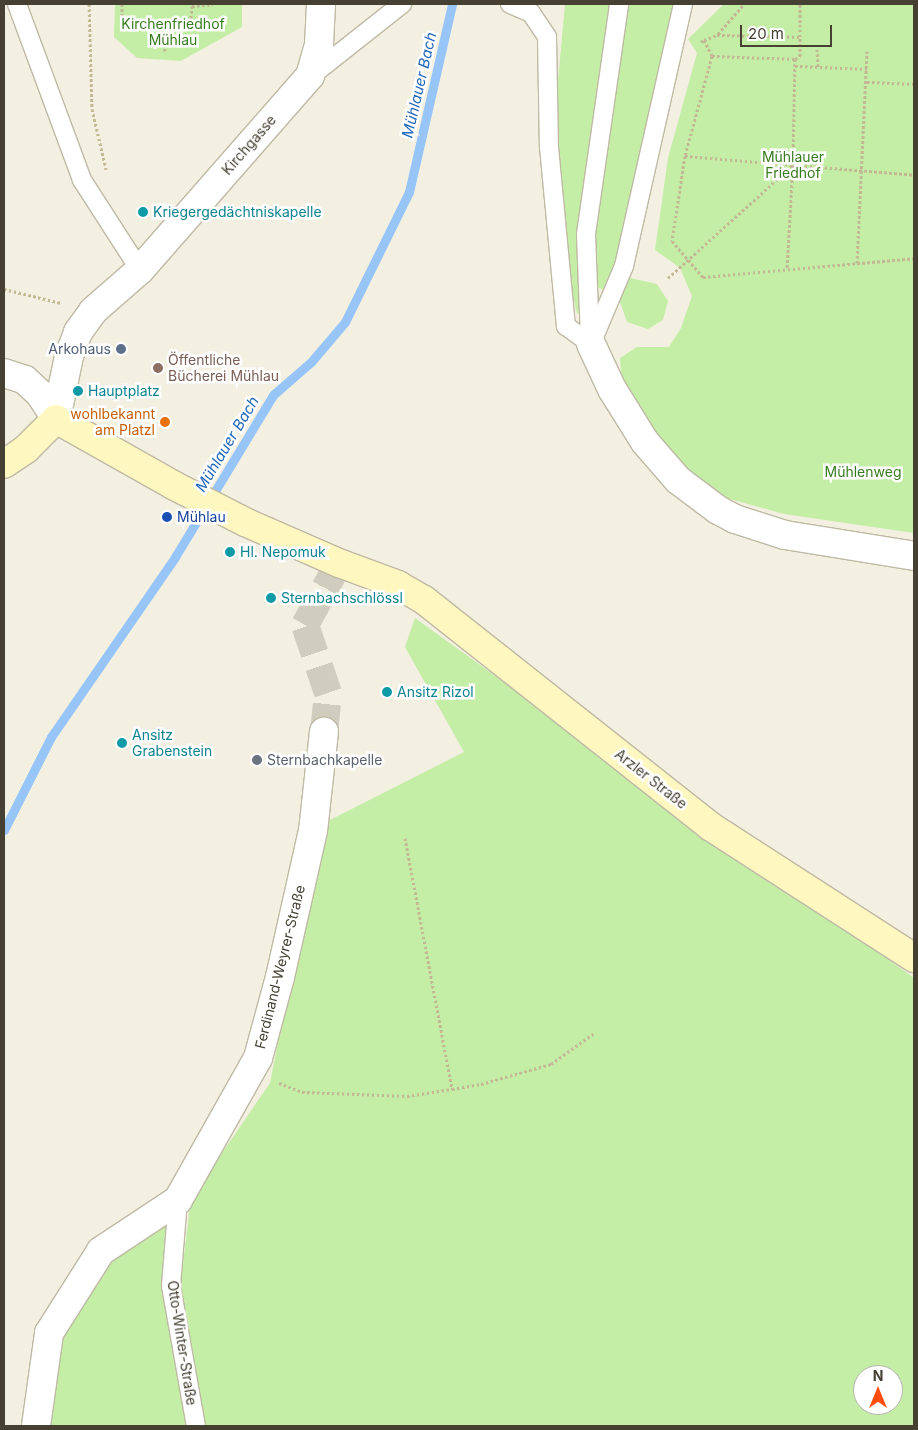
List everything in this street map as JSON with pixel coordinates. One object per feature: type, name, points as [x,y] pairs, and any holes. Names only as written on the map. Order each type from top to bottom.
[{"type":"main road","points":[[4,464],[26,450],[56,418]]},
{"type":"main road","name":"Arzler Straße","points":[[56,418],[173,485],[244,522],[339,563],[398,585],[424,600],[710,826],[914,958]]},
{"type":"street","name":"Kirchgasse","points":[[140,270],[310,76],[319,45],[321,4]]},
{"type":"street","points":[[56,418],[69,356],[78,332],[93,311],[140,270]]},
{"type":"street","points":[[591,344],[612,389],[645,442],[678,480],[718,510],[735,519],[785,535],[914,556]]},
{"type":"street","points":[[4,373],[25,380],[40,394],[56,418]]},
{"type":"street","name":"Ferdinand-Weyrer-Straße","points":[[36,1426],[49,1333],[101,1250],[178,1200],[258,1058],[280,977],[313,831],[324,732]]},
{"type":"lane","points":[[17,4],[82,180],[140,270]]},
{"type":"lane","points":[[310,76],[402,4]]},
{"type":"lane","points":[[510,4],[531,13],[547,37],[548,147],[566,326],[591,344]]},
{"type":"lane","points":[[591,344],[586,234],[619,4]]},
{"type":"lane","points":[[591,344],[624,266],[683,4]]},
{"type":"lane","name":"Otto-Winter-Straße","points":[[178,1200],[170,1286],[196,1426]]},
{"type":"path","points":[[89,4],[92,108],[107,171]]},
{"type":"path","points":[[122,4],[122,22],[190,28],[192,6],[213,4]]},
{"type":"path","points":[[717,35],[744,4]]},
{"type":"path","points":[[800,4],[800,56],[795,59],[712,56],[685,156],[672,241],[703,277],[914,258]]},
{"type":"path","points":[[162,19],[165,51]]},
{"type":"path","points":[[704,40],[717,35],[800,37]]},
{"type":"path","points":[[817,49],[818,67]]},
{"type":"path","points":[[857,263],[867,51]]},
{"type":"path","points":[[787,269],[793,165],[795,59]]},
{"type":"path","points":[[795,66],[867,69]]},
{"type":"path","points":[[866,82],[914,84]]},
{"type":"path","points":[[685,156],[914,175]]},
{"type":"path","points":[[668,278],[793,165]]},
{"type":"path","points":[[4,289],[93,311]]},
{"type":"path","points":[[405,838],[452,1089]]},
{"type":"path","points":[[250,1072],[302,1092],[407,1096],[481,1084],[551,1064],[593,1034]]},
{"type":"green space","name":"Kirchenfriedhof Mühlau","points":[[115,4],[242,4],[242,27],[181,61],[137,58],[114,37]]},
{"type":"green space","points":[[565,4],[677,4],[620,239],[630,278],[657,284],[668,301],[663,320],[648,329],[627,322],[619,299],[596,286],[595,236],[581,234],[582,317],[577,313],[568,277],[556,103]]},
{"type":"green space","points":[[724,4],[914,4],[914,533],[784,514],[719,496],[668,454],[622,382],[620,358],[637,347],[669,347],[681,328],[692,296],[680,268],[655,250],[668,158],[697,53],[688,39]]},
{"type":"green space","points":[[415,618],[914,978],[914,1426],[200,1426],[180,1288],[191,1198],[270,1083],[322,824],[464,752],[405,647]]},
{"type":"green space","points":[[178,1200],[171,1286],[196,1426],[33,1426],[49,1333],[101,1251]]},
{"type":"waterway","name":"Mühlauer Bach","points":[[4,830],[51,737],[175,557],[273,395],[311,362],[345,322],[409,192],[452,4]]},
{"type":"tunnel","points":[[324,732],[328,693],[305,625],[339,563]]},
{"type":"place","name":"Kriegergedächtniskapelle","points":[[143,212]]},
{"type":"place","name":"Arkohaus","points":[[121,349]]},
{"type":"place","name":"Öffentliche Bücherei Mühlau","points":[[158,368]]},
{"type":"place","name":"Hauptplatz","points":[[78,391]]},
{"type":"place","name":"wohlbekannt am Platzl","points":[[165,422]]},
{"type":"place","name":"Mühlau","points":[[167,517]]},
{"type":"place","name":"Hl. Nepomuk","points":[[230,552]]},
{"type":"place","name":"Sternbachschlössl","points":[[271,598]]},
{"type":"place","name":"Ansitz Rizol","points":[[387,692]]},
{"type":"place","name":"Ansitz Grabenstein","points":[[122,743]]},
{"type":"place","name":"Sternbachkapelle","points":[[257,760]]},
{"type":"park label","name":"Mühlauer Friedhof","points":[[793,166]]},
{"type":"park label","name":"Mühlenweg","points":[[863,472]]}]
